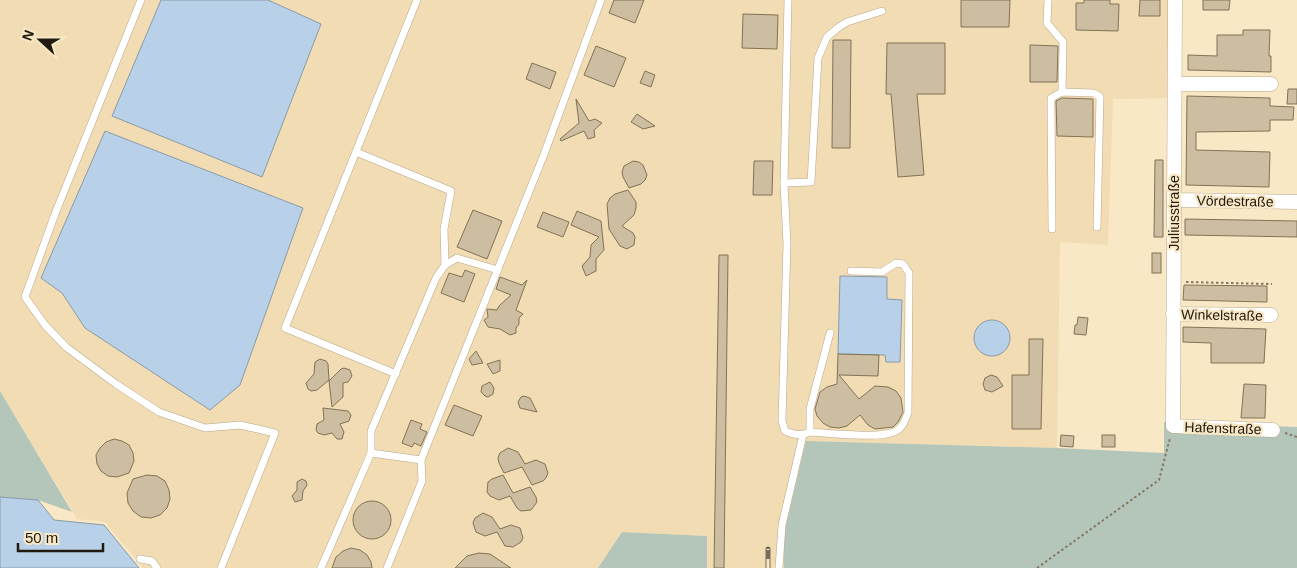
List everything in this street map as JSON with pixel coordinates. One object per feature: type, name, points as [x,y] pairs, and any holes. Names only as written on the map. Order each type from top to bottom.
[{"type":"street","name":"Juliusstraße","points":[[1173,426],[1175,0]]},
{"type":"street","points":[[1175,84],[1271,84]]},
{"type":"street","name":"Vördestraße","points":[[1174,200],[1297,202]]},
{"type":"street","name":"Winkelstraße","points":[[1173,314],[1271,315]]},
{"type":"street","name":"Hafenstraße","points":[[1173,426],[1273,430]]},
{"type":"lane","points":[[141,0],[55,214],[25,297],[45,325],[66,347],[116,384],[159,412],[205,428],[240,425],[275,433],[221,568]]},
{"type":"lane","points":[[396,374],[285,328],[417,0]]},
{"type":"lane","points":[[387,568],[422,481],[421,460],[543,157],[601,0]]},
{"type":"lane","points":[[788,0],[784,183],[787,244],[782,421],[785,431],[803,435],[810,432],[886,434],[894,432],[903,425],[908,414],[908,273],[904,264],[896,263],[882,272],[851,271]]},
{"type":"lane","points":[[1048,0],[1047,23],[1063,42],[1062,92]]},
{"type":"lane","points":[[784,183],[811,182],[818,58],[827,37],[847,22],[882,11]]},
{"type":"lane","points":[[1052,229],[1051,98],[1062,92],[1094,93],[1100,97],[1097,227]]},
{"type":"lane","points":[[356,152],[451,190],[444,229],[445,265]]},
{"type":"lane","points":[[321,568],[371,453],[371,432],[436,278],[445,265],[458,258],[498,270]]},
{"type":"lane","points":[[810,432],[810,409],[830,334]]},
{"type":"lane","points":[[779,568],[782,525],[803,435]]},
{"type":"lane","points":[[371,453],[421,460]]},
{"type":"lane","points":[[140,559],[152,562],[157,568]]},
{"type":"path","points":[[1173,281],[1272,284]]},
{"type":"path","points":[[1037,568],[1159,480],[1173,426]]},
{"type":"shaded area","points":[[0,0],[1169,0],[1168,98],[1113,99],[1108,245],[1060,242],[1057,448],[806,441],[784,534],[784,568],[707,568],[707,536],[622,532],[598,568],[143,568],[105,522],[77,519],[0,391]]},
{"type":"green space","points":[[0,391],[72,512],[38,500],[0,497]]},
{"type":"green space","points":[[1164,422],[1297,427],[1297,568],[784,568],[784,534],[806,441],[1164,453]]},
{"type":"green space","points":[[622,532],[707,536],[707,568],[598,568]]},
{"type":"water","points":[[161,0],[268,0],[321,24],[262,177],[112,116]]},
{"type":"water","points":[[105,131],[303,208],[240,385],[210,410],[85,328],[62,293],[41,278]]},
{"type":"water","points":[[840,276],[887,277],[887,299],[902,300],[900,362],[886,362],[885,355],[838,354]]},
{"type":"water","points":[[992,320],[1004,326],[1010,338],[1004,350],[992,356],[980,350],[974,338],[980,326]]},
{"type":"water","points":[[0,497],[38,500],[54,520],[104,525],[139,568],[0,568]]},
{"type":"building","points":[[614,0],[644,0],[635,23],[609,13]]},
{"type":"building","points":[[961,0],[1010,0],[1009,27],[961,27]]},
{"type":"building","points":[[1084,0],[1110,0],[1110,4],[1119,4],[1118,31],[1076,30],[1076,3],[1084,3]]},
{"type":"building","points":[[1140,0],[1160,0],[1160,16],[1139,16]]},
{"type":"building","points":[[1203,0],[1230,0],[1229,10],[1203,10]]},
{"type":"building","points":[[743,14],[778,15],[777,49],[742,48]]},
{"type":"building","points":[[1243,30],[1270,30],[1269,56],[1271,56],[1271,72],[1188,70],[1188,55],[1217,56],[1217,35],[1243,35]]},
{"type":"building","points":[[833,40],[851,40],[850,148],[832,148]]},
{"type":"building","points":[[887,43],[945,43],[945,94],[917,94],[924,175],[898,177],[891,94],[886,94]]},
{"type":"building","points":[[1030,45],[1058,46],[1057,82],[1030,82]]},
{"type":"building","points":[[596,46],[626,58],[614,87],[584,75]]},
{"type":"building","points":[[532,63],[556,72],[550,89],[526,79]]},
{"type":"building","points":[[645,71],[655,75],[651,87],[640,83]]},
{"type":"building","points":[[1288,89],[1297,89],[1297,104],[1287,104]]},
{"type":"building","points":[[1187,96],[1270,98],[1270,106],[1294,107],[1293,120],[1270,120],[1270,131],[1196,132],[1196,150],[1270,152],[1269,187],[1186,185]]},
{"type":"building","points":[[1062,98],[1093,99],[1093,137],[1057,136],[1056,101]]},
{"type":"building","points":[[576,99],[589,121],[595,119],[602,123],[594,130],[595,137],[588,139],[584,131],[561,141],[560,139],[579,123]]},
{"type":"building","points":[[637,114],[655,126],[643,129],[631,122]]},
{"type":"building","points":[[1155,160],[1163,160],[1163,237],[1154,237]]},
{"type":"building","points":[[633,161],[643,165],[647,175],[641,184],[629,188],[622,172],[624,166]]},
{"type":"building","points":[[754,161],[773,161],[772,195],[753,195]]},
{"type":"building","points":[[628,190],[636,202],[636,208],[634,215],[622,226],[633,233],[635,237],[634,245],[627,249],[620,246],[609,229],[607,204],[615,194]]},
{"type":"building","points":[[473,210],[502,221],[487,259],[457,247]]},
{"type":"building","points":[[577,211],[601,221],[604,250],[596,259],[596,271],[586,276],[582,266],[590,257],[591,245],[599,237],[571,225]]},
{"type":"building","points":[[543,212],[569,222],[563,237],[537,227]]},
{"type":"building","points":[[1185,219],[1297,221],[1297,237],[1185,235]]},
{"type":"building","points":[[1152,253],[1161,253],[1161,273],[1152,273]]},
{"type":"building","points":[[719,255],[728,255],[724,568],[714,568]]},
{"type":"building","points":[[465,270],[475,274],[464,302],[441,293],[449,273],[462,277]]},
{"type":"building","points":[[500,277],[522,285],[527,280],[516,310],[523,314],[519,318],[516,333],[510,335],[500,329],[488,327],[484,320],[488,317],[487,309],[497,310],[511,295],[496,289]]},
{"type":"building","points":[[1184,285],[1267,286],[1267,302],[1183,300]]},
{"type":"building","points":[[1078,317],[1088,318],[1086,335],[1074,334]]},
{"type":"building","points":[[1183,327],[1266,329],[1264,363],[1211,363],[1211,343],[1183,342]]},
{"type":"building","points":[[1029,339],[1043,339],[1041,429],[1012,429],[1012,375],[1029,375]]},
{"type":"building","points":[[476,351],[483,363],[472,365],[469,359]]},
{"type":"building","points":[[838,354],[879,355],[878,376],[839,375],[859,399],[875,386],[888,387],[896,391],[901,398],[903,412],[893,427],[875,429],[868,425],[860,415],[847,426],[839,428],[830,427],[817,416],[815,409],[820,392],[827,387],[837,384]]},
{"type":"building","points":[[320,359],[328,364],[329,380],[317,390],[311,391],[306,383],[314,374],[315,362]]},
{"type":"building","points":[[500,360],[500,371],[493,374],[487,364]]},
{"type":"building","points":[[344,368],[350,370],[352,376],[348,382],[343,383],[343,397],[332,407],[329,381]]},
{"type":"building","points":[[991,375],[997,377],[1003,386],[992,392],[985,390],[983,384],[985,378]]},
{"type":"building","points":[[490,382],[494,388],[493,394],[488,397],[481,392],[482,386]]},
{"type":"building","points":[[1244,384],[1266,385],[1265,418],[1241,418]]},
{"type":"building","points":[[524,396],[530,398],[537,412],[520,408],[518,402]]},
{"type":"building","points":[[454,405],[482,416],[473,436],[445,425]]},
{"type":"building","points":[[323,408],[348,411],[351,415],[349,421],[340,424],[344,432],[342,439],[337,439],[332,433],[324,435],[316,430],[317,424],[324,420]]},
{"type":"building","points":[[411,420],[422,424],[420,429],[427,432],[421,446],[414,443],[412,447],[402,443]]},
{"type":"building","points":[[1061,435],[1074,436],[1073,447],[1060,446]]},
{"type":"building","points":[[1102,435],[1115,435],[1115,447],[1102,447]]},
{"type":"building","points":[[114,439],[129,445],[134,461],[129,473],[117,477],[108,476],[101,471],[97,464],[96,455],[106,442]]},
{"type":"building","points":[[508,448],[518,452],[525,464],[536,460],[545,464],[548,473],[546,478],[532,485],[522,467],[504,473],[498,458],[500,453]]},
{"type":"building","points":[[147,475],[157,476],[165,481],[170,499],[167,508],[160,515],[151,518],[141,517],[133,511],[128,503],[127,493],[133,479]]},
{"type":"building","points":[[503,475],[513,493],[530,487],[537,502],[531,510],[521,511],[510,496],[499,500],[490,496],[487,492],[488,482]]},
{"type":"building","points":[[302,479],[306,481],[307,485],[303,491],[302,500],[295,502],[292,496],[297,490],[297,482]]},
{"type":"building","points":[[372,501],[386,506],[391,520],[386,534],[372,539],[358,534],[353,520],[358,506]]},
{"type":"building","points":[[483,513],[492,517],[500,529],[511,525],[520,528],[523,538],[521,542],[513,547],[505,546],[497,532],[485,536],[476,532],[473,523],[475,518]]},
{"type":"building","points":[[351,548],[360,550],[367,555],[372,568],[332,568],[336,557],[343,551]]},
{"type":"building","points":[[479,553],[490,554],[511,568],[455,568],[467,556]]},
{"type":"railway","points":[[768,549],[768,568]]}]
